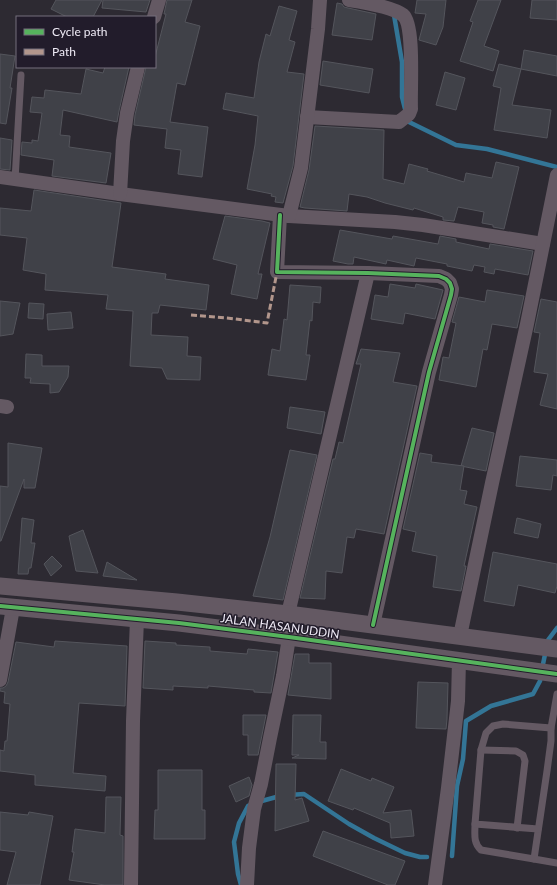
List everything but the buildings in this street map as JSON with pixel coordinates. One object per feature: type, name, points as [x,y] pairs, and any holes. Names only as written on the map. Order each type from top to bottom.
[{"type":"street","points":[[154,16],[159,0]]},
{"type":"street","points":[[320,0],[301,168],[285,215],[277,272],[368,273],[439,276],[446,279],[450,283],[452,289],[430,372],[372,625]]},
{"type":"street","points":[[307,116],[404,118],[411,109],[411,62],[408,24],[405,17],[401,13],[394,10],[349,0]]},
{"type":"street","points":[[120,194],[123,141],[130,96],[138,68]]},
{"type":"street","points":[[460,636],[526,332],[557,176]]},
{"type":"street","points":[[0,178],[285,215],[423,225],[543,244]]},
{"type":"street","points":[[288,614],[368,273]]},
{"type":"street","name":"JALAN HASANUDDIN","points":[[0,586],[177,602],[288,614],[553,648]]},
{"type":"street","points":[[0,680],[7,607]]},
{"type":"street","name":"JALAN HASANUDDIN","points":[[7,607],[179,623],[550,673]]},
{"type":"street","points":[[132,885],[133,721],[136,619]]},
{"type":"street","points":[[247,885],[249,848],[254,809],[261,784],[283,676],[289,637]]},
{"type":"street","points":[[435,885],[458,701],[459,660]]},
{"type":"lane","points":[[15,180],[21,75]]},
{"type":"lane","points":[[534,859],[548,771],[551,728],[557,694]]},
{"type":"lane","points":[[551,728],[503,724],[493,726],[486,733],[481,750],[475,841],[477,847],[481,850],[557,863]]},
{"type":"lane","points":[[481,750],[516,751],[522,755],[525,761],[517,828]]},
{"type":"lane","points":[[475,824],[538,829]]},
{"type":"waterway","points":[[394,15],[402,62],[402,97],[405,109]]},
{"type":"waterway","points":[[408,118],[409,122],[456,145],[487,149],[557,167]]},
{"type":"waterway","points":[[542,669],[548,640],[557,628]]},
{"type":"waterway","points":[[452,856],[457,786],[463,759],[466,721],[491,706],[533,694],[541,676]]},
{"type":"waterway","points":[[289,795],[304,794],[349,824],[374,838],[405,853],[420,857],[427,857]]},
{"type":"waterway","points":[[258,802],[280,796]]},
{"type":"waterway","points":[[241,885],[234,842],[239,823],[248,806],[251,805]]},
{"type":"marked path","points":[[191,315],[267,323],[277,272]]},
{"type":"cycle path","points":[[280,215],[277,272],[368,273],[439,276],[446,279],[450,283],[452,289],[429,372],[373,625]]},
{"type":"cycle path","points":[[0,606],[179,623],[557,674]]}]
